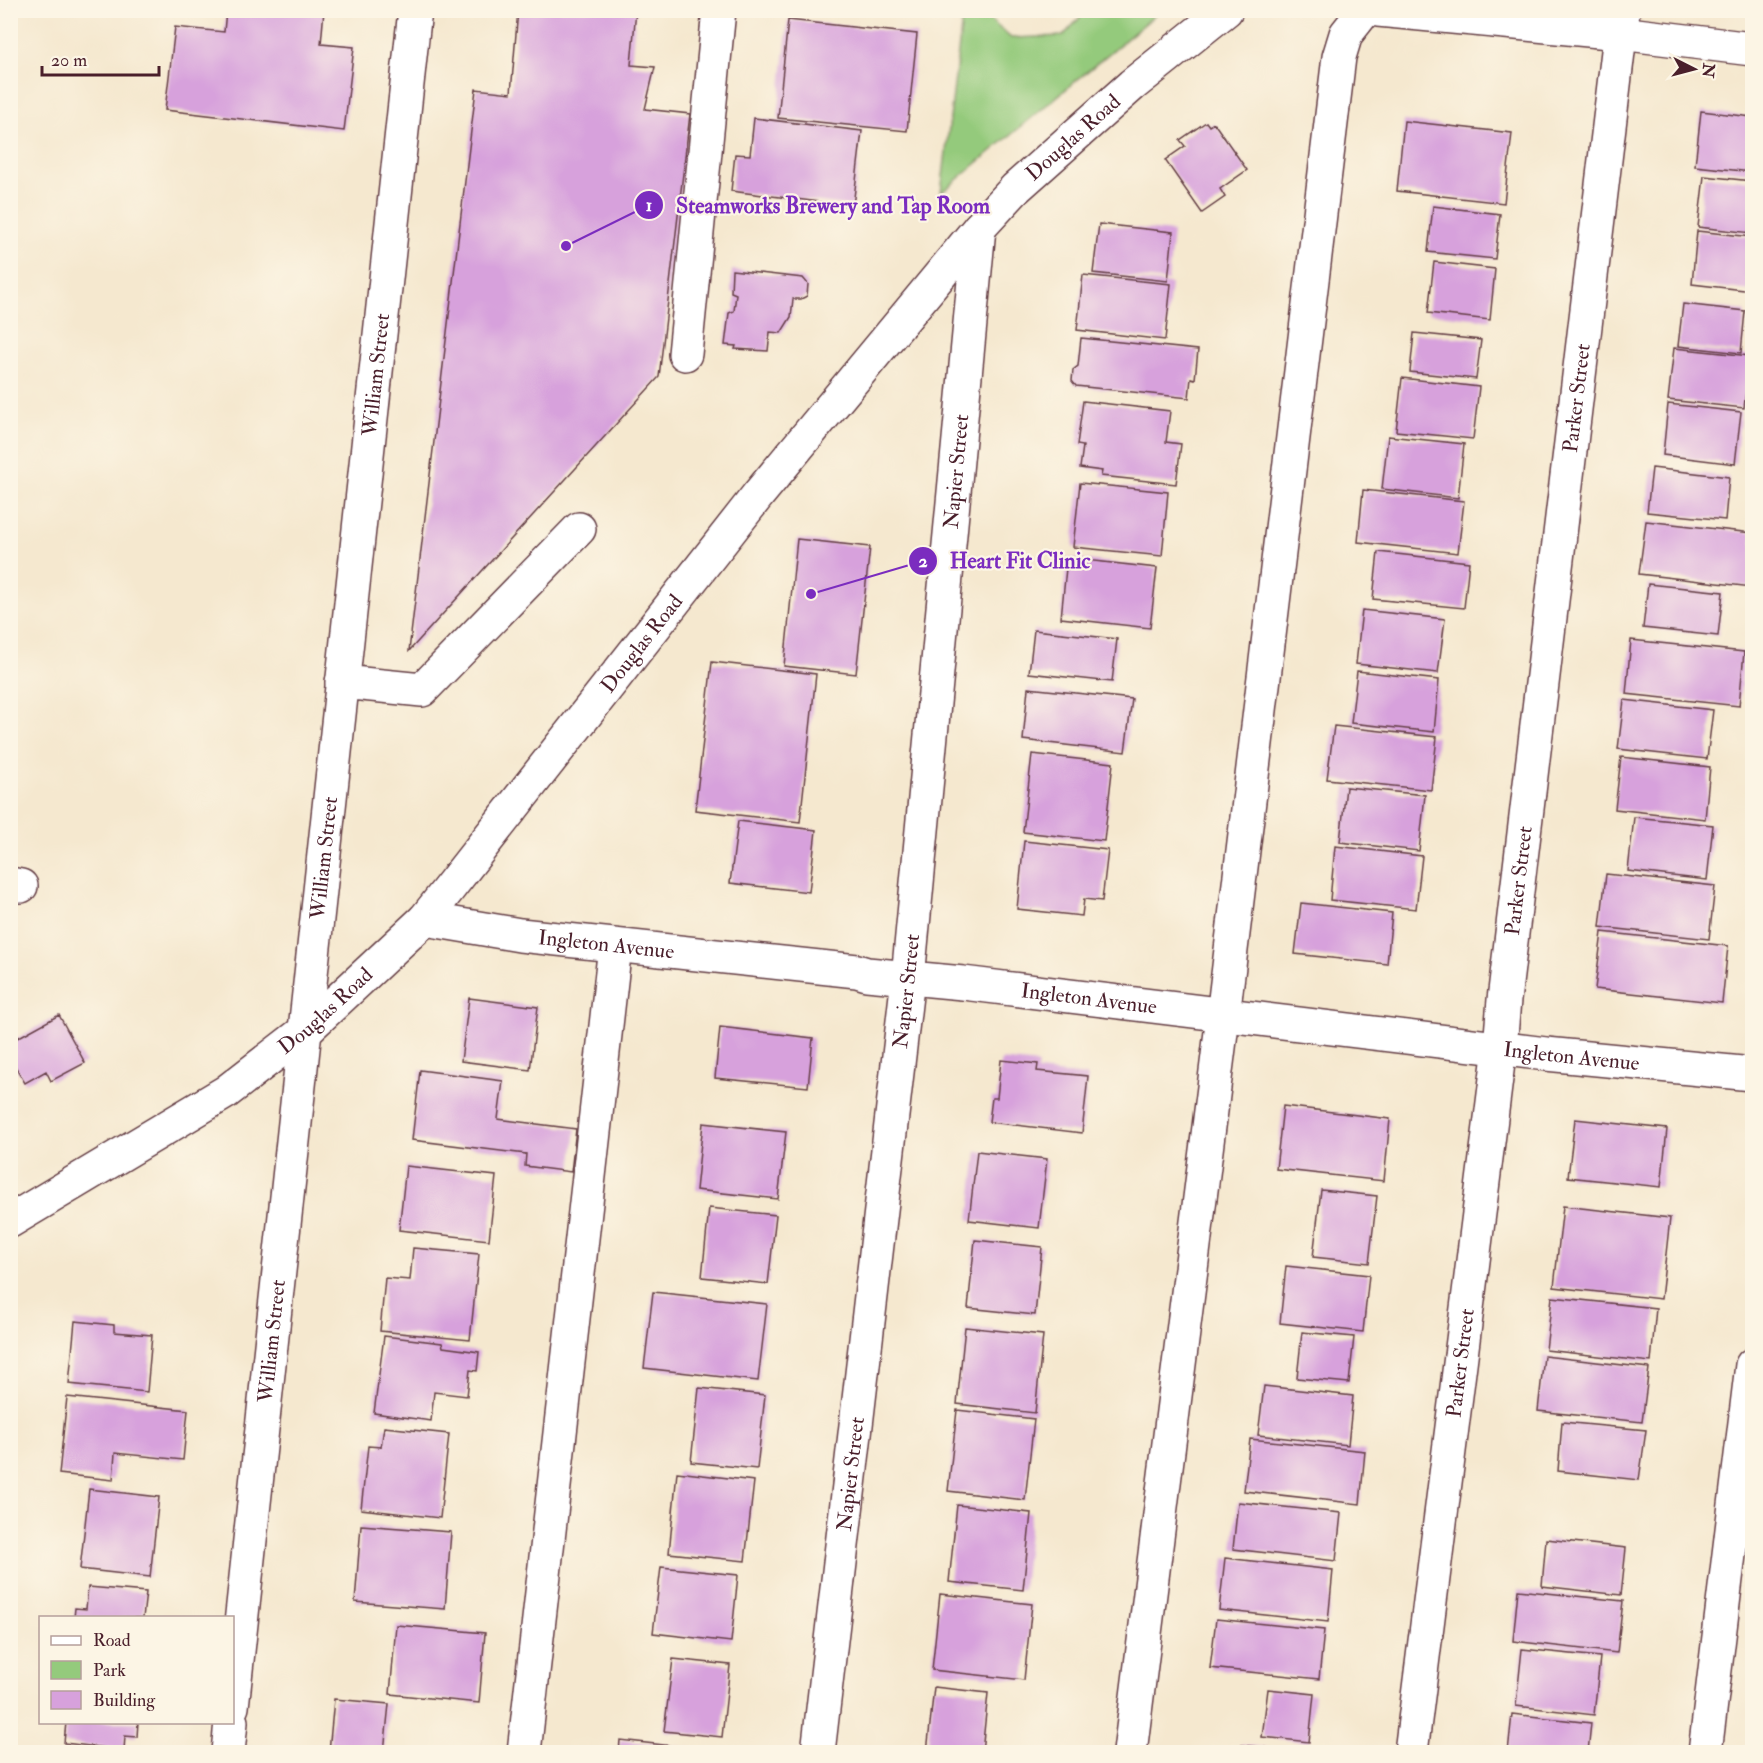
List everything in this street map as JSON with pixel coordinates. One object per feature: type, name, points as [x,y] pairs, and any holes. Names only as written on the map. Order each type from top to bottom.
[{"type":"street","name":"William Street","points":[[234,1689],[415,10]]},
{"type":"street","points":[[685,354],[719,10]]},
{"type":"street","name":"Douglas Road","points":[[10,1221],[226,1092],[306,1030],[425,919],[758,495],[979,228],[1016,188],[1123,92],[1226,10]]},
{"type":"street","points":[[1130,1752],[1223,1016],[1339,57],[1346,34],[1365,10]]},
{"type":"street","points":[[1378,10],[1621,22],[1752,49]]},
{"type":"street","name":"Parker Street","points":[[1411,1752],[1500,1047],[1621,22]]},
{"type":"street","name":"Napier Street","points":[[818,1752],[908,978],[979,228]]},
{"type":"street","points":[[342,682],[422,690],[579,529]]},
{"type":"street","name":"Ingleton Avenue","points":[[425,919],[520,936],[963,983],[1561,1056],[1752,1074]]},
{"type":"street","points":[[524,1752],[615,946]]},
{"type":"street","points":[[1705,1752],[1752,1365]]},
{"type":"street","points":[[228,1752],[231,1724]]},
{"type":"green space","points":[[963,11],[980,11],[1011,38],[1063,36],[1086,11],[1160,11],[941,193]]},
{"type":"building","points":[[226,10],[324,10],[321,44],[354,47],[344,131],[165,110],[175,27],[224,32]]},
{"type":"building","points":[[518,10],[636,10],[631,65],[655,67],[645,109],[690,114],[659,377],[409,651],[476,89],[511,93]]},
{"type":"building","points":[[788,20],[917,34],[907,131],[778,118]]},
{"type":"building","points":[[1701,111],[1752,117],[1752,172],[1695,166]]},
{"type":"building","points":[[754,118],[862,131],[853,206],[731,191],[735,154],[750,155]]},
{"type":"building","points":[[1404,121],[1512,133],[1504,203],[1397,191]]},
{"type":"building","points":[[1206,122],[1209,126],[1214,123],[1247,170],[1220,189],[1225,197],[1202,213],[1165,160],[1185,146],[1180,140]]},
{"type":"building","points":[[1704,176],[1752,181],[1752,233],[1698,227]]},
{"type":"building","points":[[1433,206],[1500,214],[1495,259],[1428,252]]},
{"type":"building","points":[[1099,224],[1173,232],[1168,281],[1093,273]]},
{"type":"building","points":[[1697,231],[1752,237],[1752,291],[1692,284]]},
{"type":"building","points":[[1434,262],[1495,269],[1490,320],[1428,313]]},
{"type":"building","points":[[732,270],[803,278],[808,284],[807,296],[793,299],[791,317],[781,333],[770,332],[768,351],[735,349],[736,346],[725,345],[729,313],[734,311],[736,294],[731,292]]},
{"type":"building","points":[[1083,275],[1171,284],[1165,340],[1077,330]]},
{"type":"building","points":[[1683,304],[1745,311],[1741,353],[1678,346]]},
{"type":"building","points":[[1414,333],[1481,340],[1476,379],[1410,372]]},
{"type":"building","points":[[1081,338],[1198,350],[1195,379],[1191,378],[1189,398],[1076,386],[1072,381],[1073,370],[1078,366]]},
{"type":"building","points":[[1674,348],[1750,356],[1744,408],[1668,400]]},
{"type":"building","points":[[1402,378],[1479,387],[1473,439],[1396,431]]},
{"type":"building","points":[[1083,401],[1170,411],[1166,442],[1181,444],[1176,484],[1101,476],[1102,471],[1080,468],[1083,446],[1077,445]]},
{"type":"building","points":[[1668,404],[1741,412],[1735,464],[1663,455]]},
{"type":"building","points":[[1388,436],[1464,444],[1458,498],[1382,489]]},
{"type":"building","points":[[1652,468],[1729,477],[1725,520],[1647,512]]},
{"type":"building","points":[[1080,483],[1168,492],[1162,556],[1073,547]]},
{"type":"building","points":[[1363,490],[1464,501],[1458,553],[1358,542]]},
{"type":"building","points":[[1646,521],[1752,533],[1752,587],[1639,574]]},
{"type":"building","points":[[797,539],[870,547],[856,674],[784,666]]},
{"type":"building","points":[[1378,552],[1469,562],[1464,608],[1373,599]]},
{"type":"building","points":[[1067,558],[1157,568],[1150,628],[1061,618]]},
{"type":"building","points":[[1648,584],[1723,592],[1718,636],[1643,628]]},
{"type":"building","points":[[1362,610],[1445,619],[1438,673],[1356,664]]},
{"type":"building","points":[[1034,630],[1117,639],[1112,682],[1029,673]]},
{"type":"building","points":[[1631,640],[1744,652],[1739,706],[1626,694]]},
{"type":"building","points":[[712,662],[816,674],[800,822],[695,810]]},
{"type":"building","points":[[1357,671],[1439,680],[1434,732],[1351,723]]},
{"type":"building","points":[[1028,688],[1132,699],[1125,752],[1023,740]]},
{"type":"building","points":[[1624,700],[1713,710],[1707,759],[1618,749]]},
{"type":"building","points":[[1334,726],[1437,737],[1431,790],[1327,779]]},
{"type":"building","points":[[1032,754],[1113,763],[1104,841],[1023,832]]},
{"type":"building","points":[[1621,757],[1710,767],[1705,819],[1615,809]]},
{"type":"building","points":[[1346,787],[1425,795],[1419,851],[1340,842]]},
{"type":"building","points":[[1634,817],[1713,825],[1707,880],[1628,871]]},
{"type":"building","points":[[738,821],[816,830],[809,892],[730,883]]},
{"type":"building","points":[[1024,841],[1108,850],[1102,901],[1084,899],[1082,916],[1017,909]]},
{"type":"building","points":[[1335,846],[1422,856],[1416,909],[1330,900]]},
{"type":"building","points":[[1606,874],[1715,886],[1709,939],[1600,927]]},
{"type":"building","points":[[1301,903],[1392,913],[1387,964],[1295,954]]},
{"type":"building","points":[[1602,932],[1728,946],[1722,1003],[1595,989]]},
{"type":"building","points":[[469,998],[538,1007],[530,1070],[461,1061]]},
{"type":"building","points":[[59,1015],[85,1063],[51,1081],[46,1071],[25,1083],[10,1057],[10,1042]]},
{"type":"building","points":[[720,1027],[813,1038],[808,1087],[715,1078]]},
{"type":"building","points":[[1001,1060],[1038,1064],[1037,1071],[1088,1076],[1082,1133],[989,1122],[992,1098],[997,1098]]},
{"type":"building","points":[[420,1070],[503,1081],[498,1119],[576,1129],[571,1172],[525,1166],[526,1154],[412,1140]]},
{"type":"building","points":[[1283,1106],[1390,1119],[1384,1181],[1276,1169]]},
{"type":"building","points":[[1575,1119],[1667,1129],[1661,1187],[1568,1177]]},
{"type":"building","points":[[703,1123],[786,1132],[778,1199],[696,1190]]},
{"type":"building","points":[[977,1151],[1047,1159],[1039,1228],[969,1220]]},
{"type":"building","points":[[406,1166],[496,1176],[489,1240],[399,1230]]},
{"type":"building","points":[[1321,1190],[1377,1196],[1369,1263],[1313,1257]]},
{"type":"building","points":[[1563,1206],[1670,1218],[1661,1299],[1554,1287]]},
{"type":"building","points":[[709,1208],[776,1215],[768,1284],[702,1277]]},
{"type":"building","points":[[975,1240],[1042,1247],[1035,1315],[968,1308]]},
{"type":"building","points":[[413,1248],[479,1254],[470,1340],[380,1331],[385,1278],[410,1280]]},
{"type":"building","points":[[1286,1266],[1369,1275],[1363,1332],[1280,1323]]},
{"type":"building","points":[[653,1292],[767,1304],[758,1381],[644,1368]]},
{"type":"building","points":[[1552,1297],[1656,1308],[1651,1362],[1546,1350]]},
{"type":"building","points":[[75,1321],[114,1325],[114,1332],[152,1335],[147,1392],[69,1384]]},
{"type":"building","points":[[965,1327],[1043,1335],[1035,1413],[957,1404]]},
{"type":"building","points":[[1302,1332],[1354,1337],[1349,1383],[1297,1378]]},
{"type":"building","points":[[384,1336],[442,1343],[443,1347],[479,1352],[477,1371],[470,1370],[467,1396],[434,1392],[431,1421],[374,1413]]},
{"type":"building","points":[[1544,1356],[1649,1368],[1642,1422],[1538,1411]]},
{"type":"building","points":[[1264,1386],[1353,1396],[1348,1445],[1258,1435]]},
{"type":"building","points":[[699,1388],[765,1395],[757,1469],[691,1462]]},
{"type":"building","points":[[67,1397],[188,1410],[183,1460],[115,1453],[113,1480],[59,1474]]},
{"type":"building","points":[[957,1410],[1034,1419],[1025,1500],[948,1491]]},
{"type":"building","points":[[1562,1422],[1646,1430],[1639,1480],[1558,1471]]},
{"type":"building","points":[[384,1427],[449,1434],[440,1518],[361,1509],[368,1446],[381,1447]]},
{"type":"building","points":[[1250,1439],[1365,1451],[1360,1504],[1244,1491]]},
{"type":"building","points":[[677,1472],[754,1481],[745,1561],[669,1553]]},
{"type":"building","points":[[89,1489],[159,1497],[150,1577],[80,1569]]},
{"type":"building","points":[[1238,1502],[1341,1513],[1336,1561],[1233,1549]]},
{"type":"building","points":[[957,1505],[1031,1513],[1023,1590],[949,1582]]},
{"type":"building","points":[[361,1525],[451,1532],[445,1609],[355,1602]]},
{"type":"building","points":[[1546,1539],[1626,1548],[1621,1595],[1542,1586]]},
{"type":"building","points":[[1225,1558],[1333,1570],[1328,1622],[1219,1610]]},
{"type":"building","points":[[661,1567],[738,1575],[731,1642],[653,1633]]},
{"type":"building","points":[[88,1587],[146,1592],[143,1616],[74,1616],[75,1608],[86,1609]]},
{"type":"building","points":[[1518,1590],[1623,1601],[1617,1653],[1513,1641]]},
{"type":"building","points":[[940,1594],[1032,1604],[1024,1680],[932,1670]]},
{"type":"building","points":[[1216,1619],[1324,1630],[1319,1679],[1210,1668]]},
{"type":"building","points":[[396,1625],[485,1633],[479,1703],[390,1694]]},
{"type":"building","points":[[1522,1649],[1600,1657],[1594,1715],[1516,1706]]},
{"type":"building","points":[[673,1659],[730,1665],[722,1737],[664,1731]]},
{"type":"building","points":[[934,1687],[988,1693],[982,1752],[927,1752]]},
{"type":"building","points":[[1268,1689],[1314,1694],[1309,1742],[1262,1737]]},
{"type":"building","points":[[334,1699],[389,1704],[384,1752],[329,1752]]},
{"type":"building","points":[[1512,1714],[1591,1723],[1588,1752],[1508,1752]]},
{"type":"building","points":[[66,1724],[138,1724],[137,1737],[125,1736],[124,1750],[64,1743]]},
{"type":"building","points":[[620,1740],[716,1751],[716,1752],[619,1752]]},
{"type":"building","points":[[1240,1745],[1297,1751],[1239,1752]]},
{"type":"place","name":"Steamworks Brewery and Tap Room","points":[[566,246]]},
{"type":"place","name":"Heart Fit Clinic","points":[[811,594]]}]
